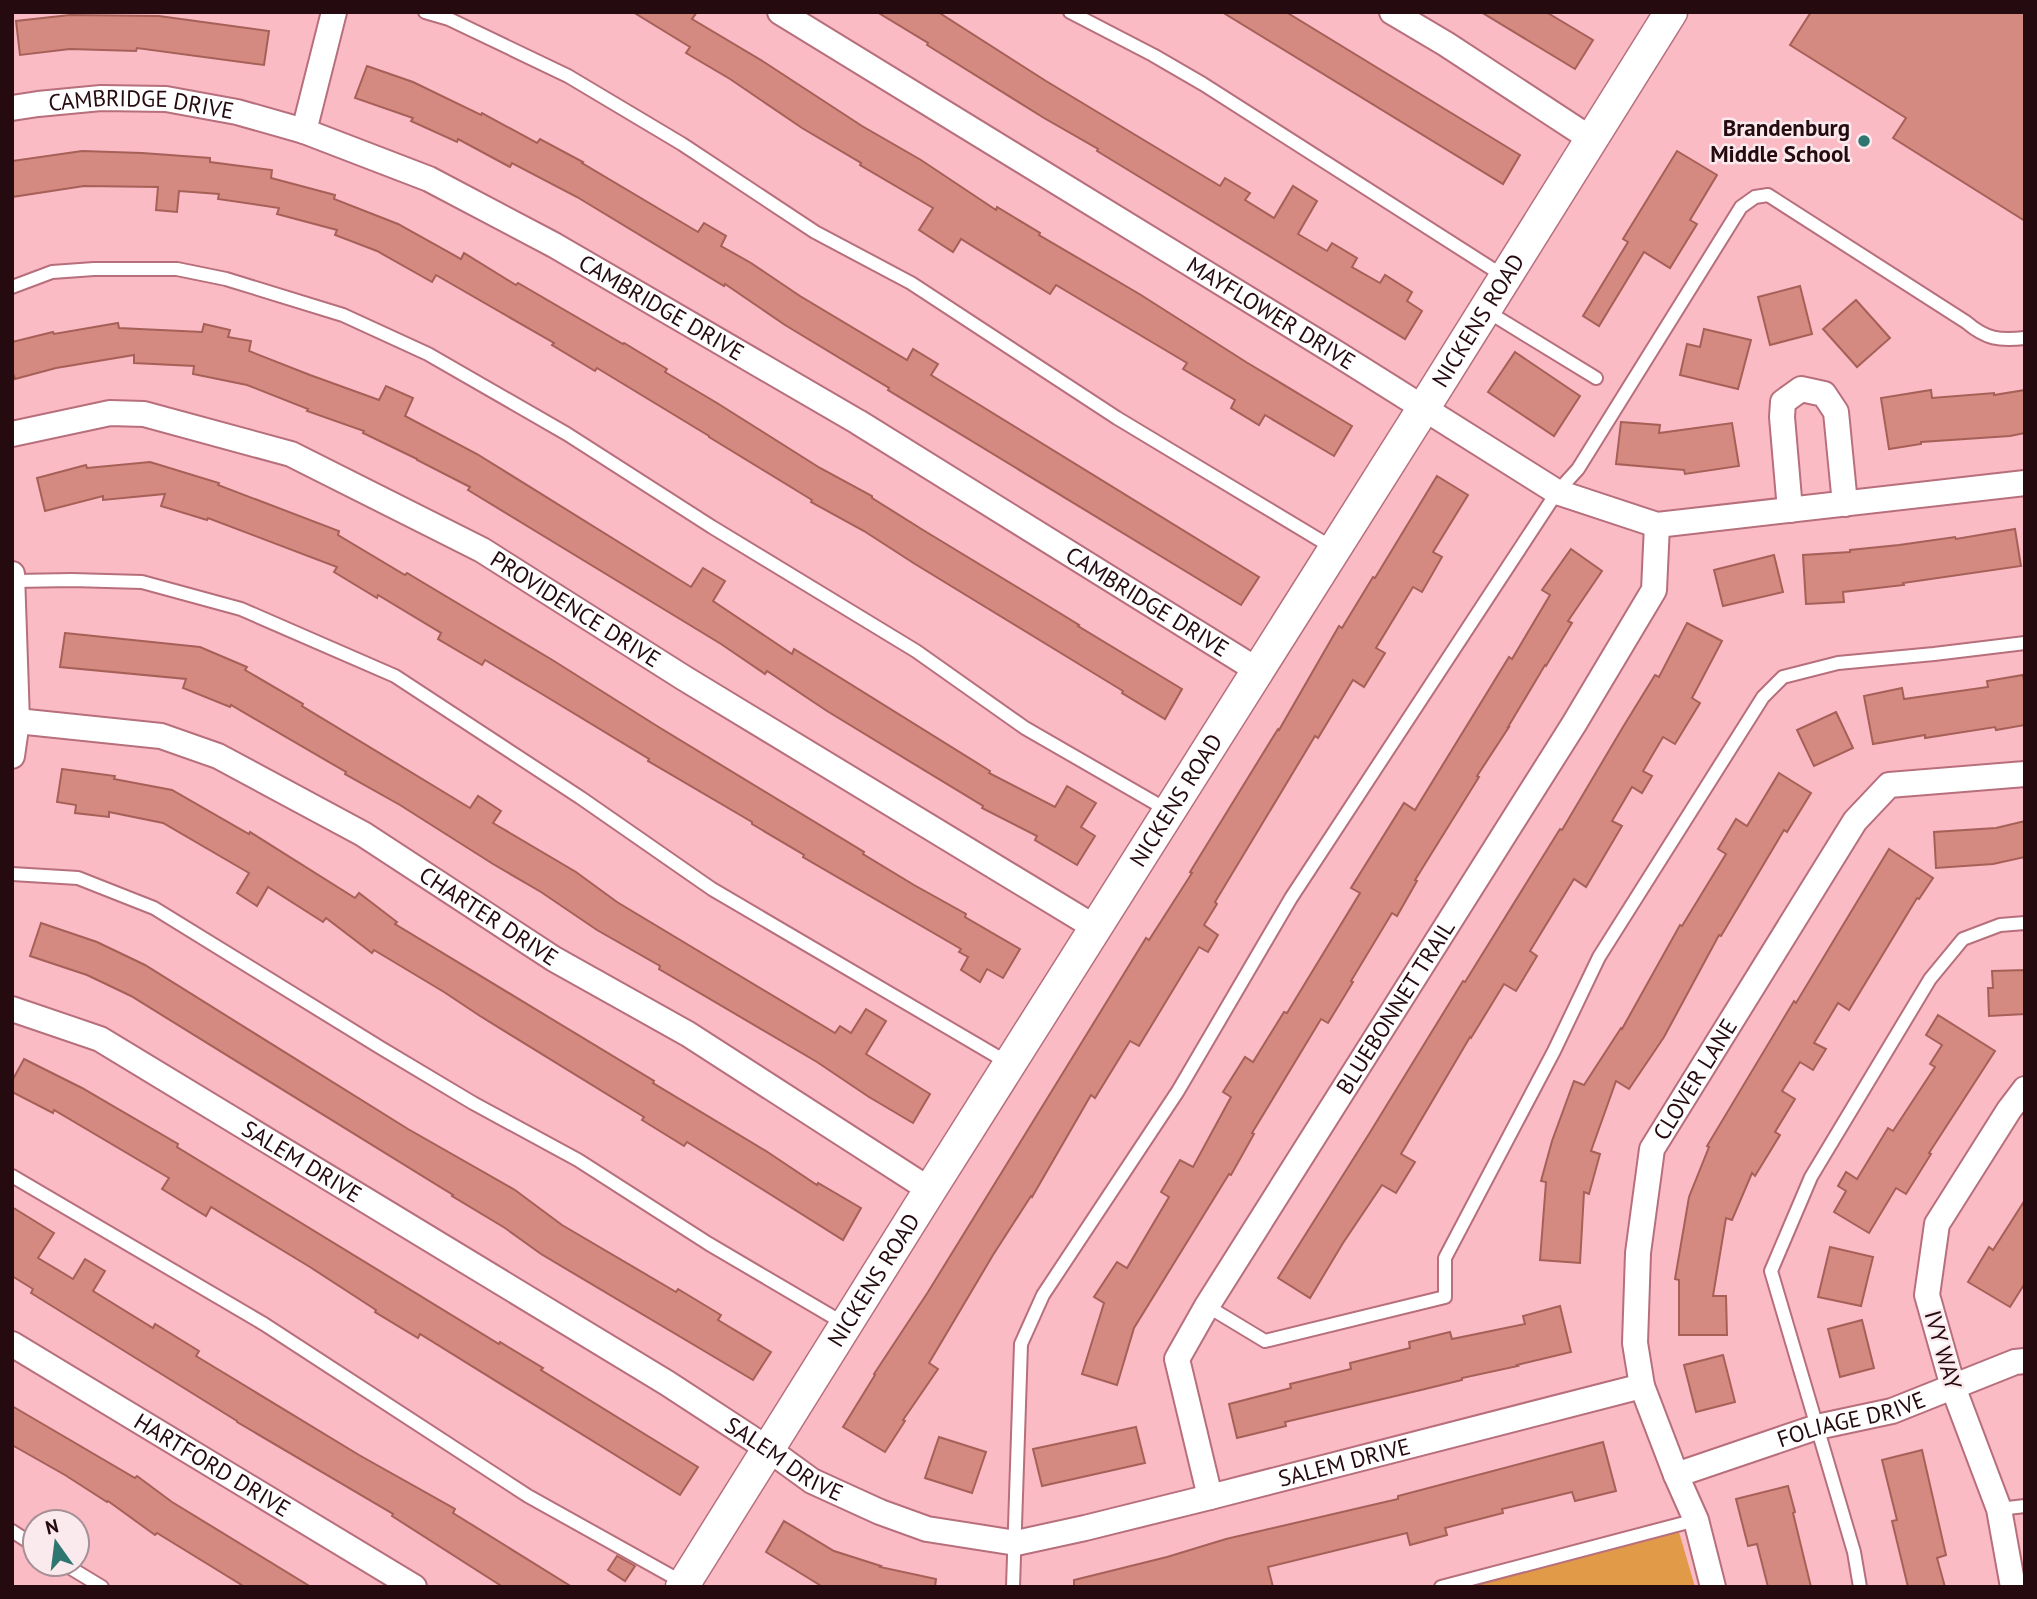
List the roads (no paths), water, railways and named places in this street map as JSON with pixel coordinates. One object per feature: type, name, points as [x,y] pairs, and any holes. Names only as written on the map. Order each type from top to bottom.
[{"type":"street","points":[[304,131],[334,12]]},
{"type":"street","name":"MAYFLOWER DRIVE","points":[[780,12],[1336,353],[1557,492],[1657,525],[2025,483]]},
{"type":"street","points":[[1392,12],[1591,139]]},
{"type":"street","name":"NICKENS ROAD","points":[[686,1586],[846,1324],[1671,12]]},
{"type":"street","name":"CAMBRIDGE DRIVE","points":[[12,108],[101,98],[166,99],[237,111],[304,131],[429,179],[554,245],[858,422],[1257,670]]},
{"type":"street","points":[[1790,510],[1783,402],[1801,389],[1824,394],[1836,412],[1845,504]]},
{"type":"street","name":"PROVIDENCE DRIVE","points":[[12,434],[110,413],[144,414],[291,454],[482,550],[684,678],[1096,928]]},
{"type":"street","name":"BLUEBONNET TRAIL","points":[[1210,1497],[1177,1359],[1207,1306],[1566,735],[1654,590],[1657,525]]},
{"type":"street","points":[[12,756],[17,721],[13,578]]},
{"type":"street","name":"CHARTER DRIVE","points":[[17,721],[161,737],[218,756],[363,834],[554,959],[688,1034],[930,1190]]},
{"type":"street","name":"CLOVER LANE","points":[[1713,1587],[1696,1520],[1643,1386],[1635,1343],[1637,1266],[1652,1149],[1855,821],[1889,785],[2025,774]]},
{"type":"street","name":"SALEM DRIVE","points":[[12,1009],[100,1039],[667,1383],[812,1481],[880,1512],[927,1529],[1016,1543],[1210,1497],[1643,1386]]},
{"type":"street","name":"IVY WAY","points":[[2013,1587],[1999,1509],[1953,1388],[1927,1295],[1937,1224],[2025,1088]]},
{"type":"street","name":"HARTFORD DRIVE","points":[[12,1344],[414,1587]]},
{"type":"street","name":"FOLIAGE DRIVE","points":[[1676,1475],[1817,1427],[1892,1411],[2015,1362],[2025,1361]]},
{"type":"lane","points":[[425,12],[449,19],[568,76],[682,144],[815,232],[911,283],[1117,418],[1335,549]]},
{"type":"lane","points":[[1070,12],[1203,84],[1505,277]]},
{"type":"lane","points":[[1013,1587],[1021,1344],[1043,1295],[1178,1091],[1291,898],[1557,492],[1577,469],[1741,207],[1755,197],[1768,195],[1966,322],[1980,334],[2008,340],[2025,338]]},
{"type":"lane","points":[[12,287],[51,272],[94,269],[177,270],[270,291],[355,320],[428,354],[567,434],[712,527],[916,651],[1025,728],[1169,811]]},
{"type":"lane","points":[[1485,310],[1596,377]]},
{"type":"lane","points":[[13,578],[142,582],[241,609],[395,676],[712,889],[1010,1064]]},
{"type":"lane","points":[[1207,1306],[1265,1341],[1445,1297],[1445,1258],[1554,1051],[1599,957],[1763,697],[1783,677],[1838,663],[2025,643]]},
{"type":"lane","points":[[12,874],[78,878],[154,908],[381,1048],[473,1103],[578,1160],[709,1244],[846,1324]]},
{"type":"lane","points":[[1860,1587],[1854,1552],[1771,1271],[1811,1177],[1930,978],[1963,939],[2000,925],[2025,923]]},
{"type":"lane","points":[[12,1176],[264,1324],[527,1496],[686,1586]]},
{"type":"lane","points":[[1999,1509],[2025,1506]]},
{"type":"lane","points":[[1441,1587],[1696,1520]]},
{"type":"place","name":"Brandenburg Middle School","points":[[1864,141]]}]
